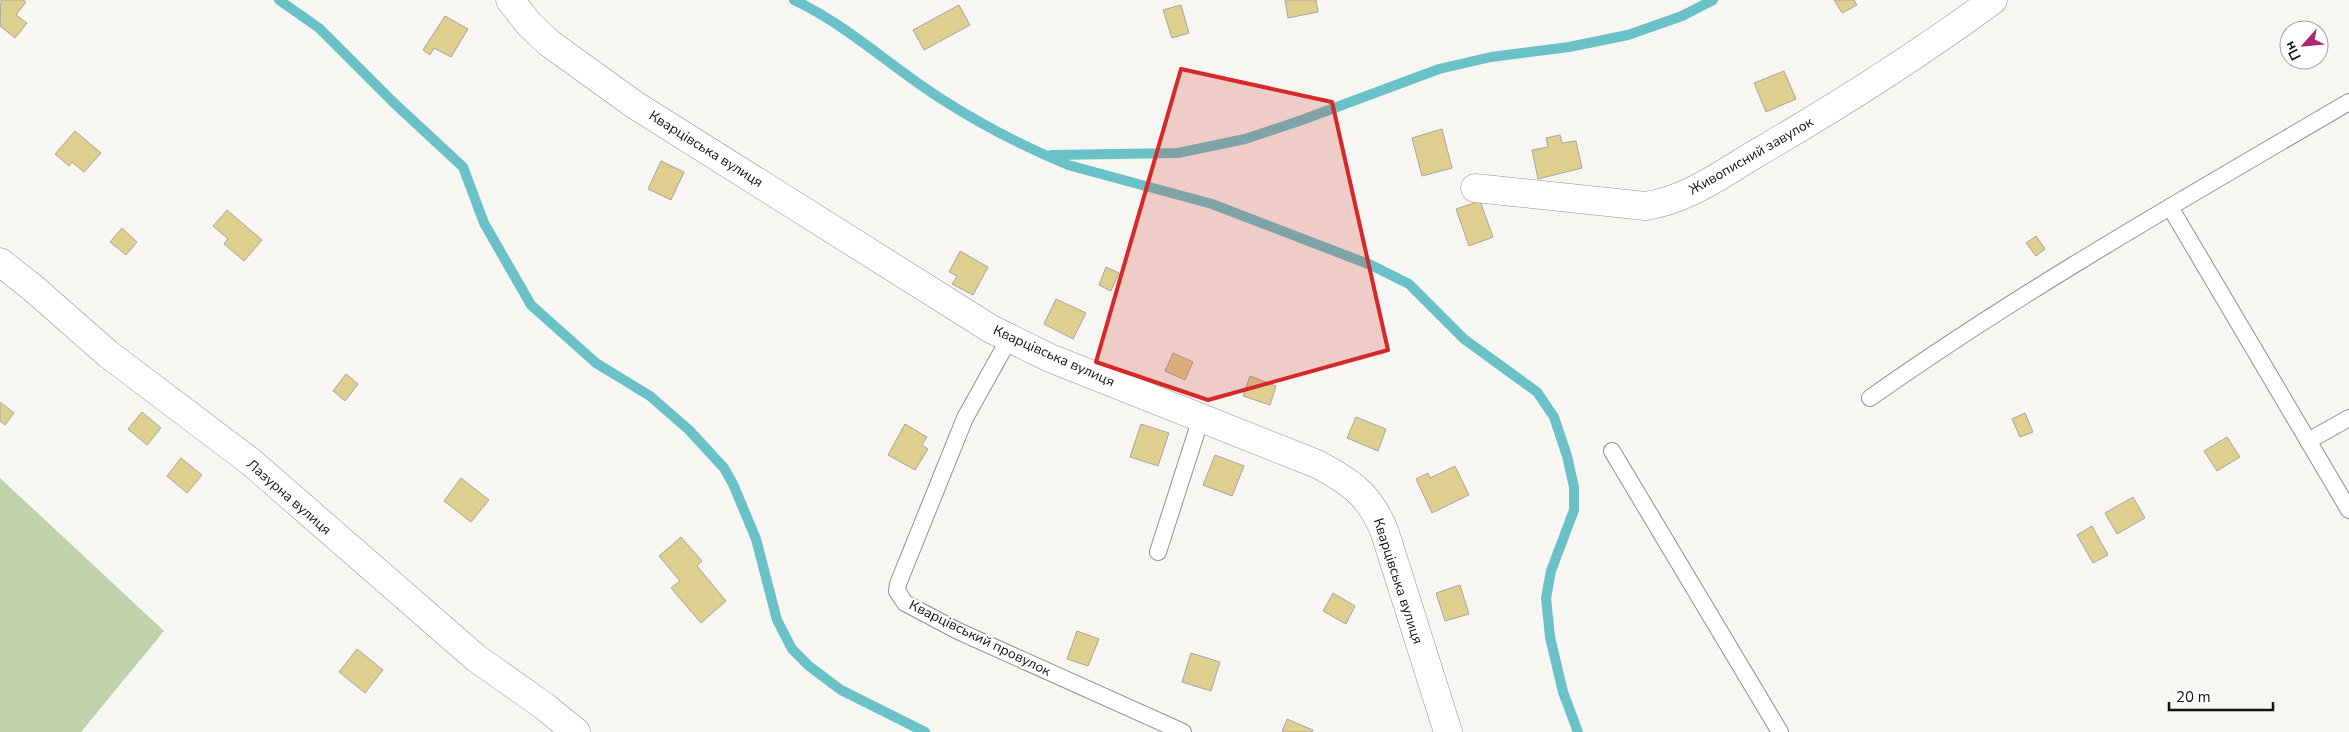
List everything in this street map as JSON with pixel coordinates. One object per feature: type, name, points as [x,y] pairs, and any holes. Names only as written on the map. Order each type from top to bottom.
[{"type":"street","name":"Кварцівська вулиця","points":[[510,0],[529,24],[549,43],[635,105],[1010,339],[1050,358],[1317,464],[1338,475],[1357,489],[1379,517],[1394,558],[1410,616],[1448,732]]},
{"type":"street","name":"Живописний завулок","points":[[1475,188],[1645,206],[1670,201],[1727,171],[1814,120],[1898,66],[1992,0]]},
{"type":"street","name":"Лазурна вулиця","points":[[0,262],[34,288],[108,354],[250,462],[476,658],[544,706],[576,732]]},
{"type":"lane","points":[[1870,398],[1971,329],[2170,207],[2349,102]]},
{"type":"lane","points":[[2170,207],[2349,510]]},
{"type":"lane","name":"Кварцівський провулок","points":[[1010,339],[972,403],[953,444],[898,584],[900,598],[905,603],[958,631],[1184,732]]},
{"type":"lane","points":[[1158,552],[1201,418]]},
{"type":"lane","points":[[2308,441],[2349,418]]},
{"type":"lane","points":[[1612,451],[1780,732]]},
{"type":"highlighted area","points":[[1181,69],[1332,102],[1388,350],[1208,400],[1096,362]]},
{"type":"green space","points":[[0,478],[164,631],[81,732],[0,732]]},
{"type":"building","points":[[1,0],[23,0],[26,2],[16,15],[27,23],[15,38],[0,26]]},
{"type":"building","points":[[1285,0],[1316,0],[1318,12],[1288,18]]},
{"type":"building","points":[[1834,0],[1854,0],[1857,5],[1842,13]]},
{"type":"building","points":[[959,5],[970,25],[924,50],[913,30]]},
{"type":"building","points":[[1181,5],[1189,33],[1172,38],[1163,10]]},
{"type":"building","points":[[445,16],[468,29],[451,57],[434,48],[430,55],[423,50]]},
{"type":"building","points":[[1784,71],[1796,99],[1766,112],[1754,83]]},
{"type":"building","points":[[1442,129],[1452,168],[1422,176],[1412,138]]},
{"type":"building","points":[[75,131],[101,153],[84,172],[72,162],[69,166],[55,154]]},
{"type":"building","points":[[1560,135],[1562,143],[1576,141],[1582,168],[1538,179],[1532,150],[1548,147],[1546,138]]},
{"type":"building","points":[[661,161],[684,172],[671,200],[648,189]]},
{"type":"building","points":[[1480,201],[1493,237],[1469,246],[1456,209]]},
{"type":"building","points":[[227,210],[262,240],[244,261],[224,244],[228,239],[213,226]]},
{"type":"building","points":[[122,228],[137,242],[126,255],[110,242]]},
{"type":"building","points":[[2036,236],[2045,249],[2036,256],[2026,243]]},
{"type":"building","points":[[960,251],[988,267],[973,295],[952,284],[957,276],[949,272]]},
{"type":"building","points":[[1106,267],[1119,273],[1111,291],[1099,285]]},
{"type":"building","points":[[1056,299],[1086,313],[1073,339],[1044,324]]},
{"type":"building","points":[[1173,353],[1193,362],[1185,380],[1165,371]]},
{"type":"building","points":[[346,374],[358,384],[345,401],[333,391]]},
{"type":"building","points":[[1250,376],[1276,386],[1270,405],[1243,396]]},
{"type":"building","points":[[0,402],[14,413],[5,425],[0,421]]},
{"type":"building","points":[[142,412],[161,428],[147,445],[128,429]]},
{"type":"building","points":[[2025,413],[2033,432],[2020,437],[2012,419]]},
{"type":"building","points":[[1356,417],[1386,429],[1378,451],[1347,438]]},
{"type":"building","points":[[905,424],[927,437],[922,445],[928,449],[915,470],[888,455]]},
{"type":"building","points":[[1141,424],[1169,433],[1158,466],[1130,457]]},
{"type":"building","points":[[2227,437],[2240,457],[2217,471],[2204,451]]},
{"type":"building","points":[[1215,455],[1244,466],[1232,496],[1203,485]]},
{"type":"building","points":[[181,458],[202,475],[187,493],[167,476]]},
{"type":"building","points":[[1455,466],[1469,495],[1432,513],[1416,479],[1428,473],[1430,478]]},
{"type":"building","points":[[461,478],[489,500],[471,522],[444,501]]},
{"type":"building","points":[[2133,497],[2145,518],[2117,534],[2105,513]]},
{"type":"building","points":[[2092,526],[2108,555],[2093,563],[2077,535]]},
{"type":"building","points":[[681,537],[702,561],[697,566],[726,601],[701,623],[671,588],[680,581],[659,556]]},
{"type":"building","points":[[1460,585],[1469,614],[1445,621],[1436,593]]},
{"type":"building","points":[[1333,593],[1355,606],[1346,624],[1323,611]]},
{"type":"building","points":[[1077,631],[1099,639],[1088,666],[1067,659]]},
{"type":"building","points":[[357,649],[383,670],[365,693],[339,672]]},
{"type":"building","points":[[1191,653],[1220,662],[1211,691],[1182,682]]},
{"type":"building","points":[[1287,719],[1313,730],[1312,732],[1282,732]]},
{"type":"waterway","points":[[279,0],[319,28],[393,102],[463,167],[484,223],[531,305],[596,363],[650,396],[689,430],[724,468],[733,484],[756,539],[777,620],[792,649],[809,666],[841,690],[925,732]]},
{"type":"waterway","points":[[794,0],[833,22],[924,88],[988,127],[1036,151],[1068,165],[1212,204],[1371,265],[1409,284],[1464,339],[1537,392],[1554,417],[1567,456],[1574,487],[1574,510],[1551,571],[1546,598],[1550,637],[1563,692],[1578,732]]},
{"type":"waterway","points":[[1051,155],[1178,153],[1245,139],[1439,69],[1491,57],[1569,47],[1628,35],[1682,16],[1713,0]]}]
